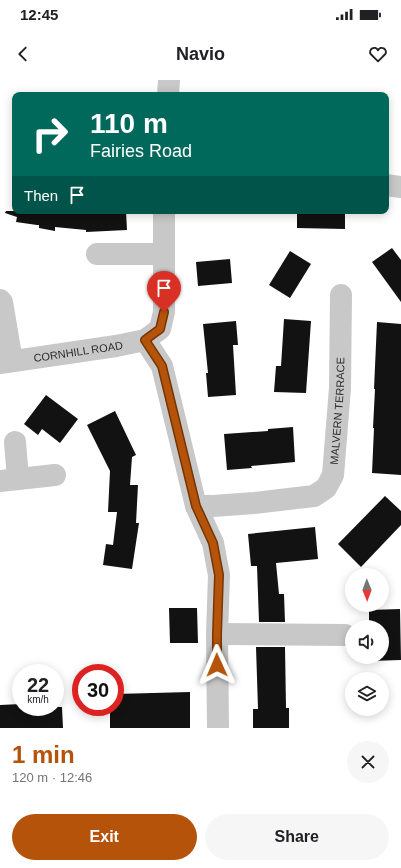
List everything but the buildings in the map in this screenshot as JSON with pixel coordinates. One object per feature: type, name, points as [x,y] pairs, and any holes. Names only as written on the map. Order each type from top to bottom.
[{"type":"street","points":[[168,92],[169,80]]},
{"type":"street","points":[[389,185],[401,186]]},
{"type":"street","points":[[164,214],[164,312],[160,329],[145,340],[162,366],[196,506],[213,543],[219,575],[217,634],[218,728]]},
{"type":"street","points":[[97,254],[164,254]]},
{"type":"street","name":"MALVERN TERRACE","points":[[196,506],[254,503],[314,496],[326,488],[333,475],[340,388],[341,295]]},
{"type":"street","name":"CORNHILL ROAD","points":[[0,300],[2,302],[6,362],[116,346],[145,340]]},
{"type":"street","points":[[15,442],[9,480],[55,475]]},
{"type":"street","points":[[217,634],[345,635]]},
{"type":"route","points":[[164,312],[160,329],[145,340],[162,366],[196,506],[213,543],[219,575],[217,665]]}]
